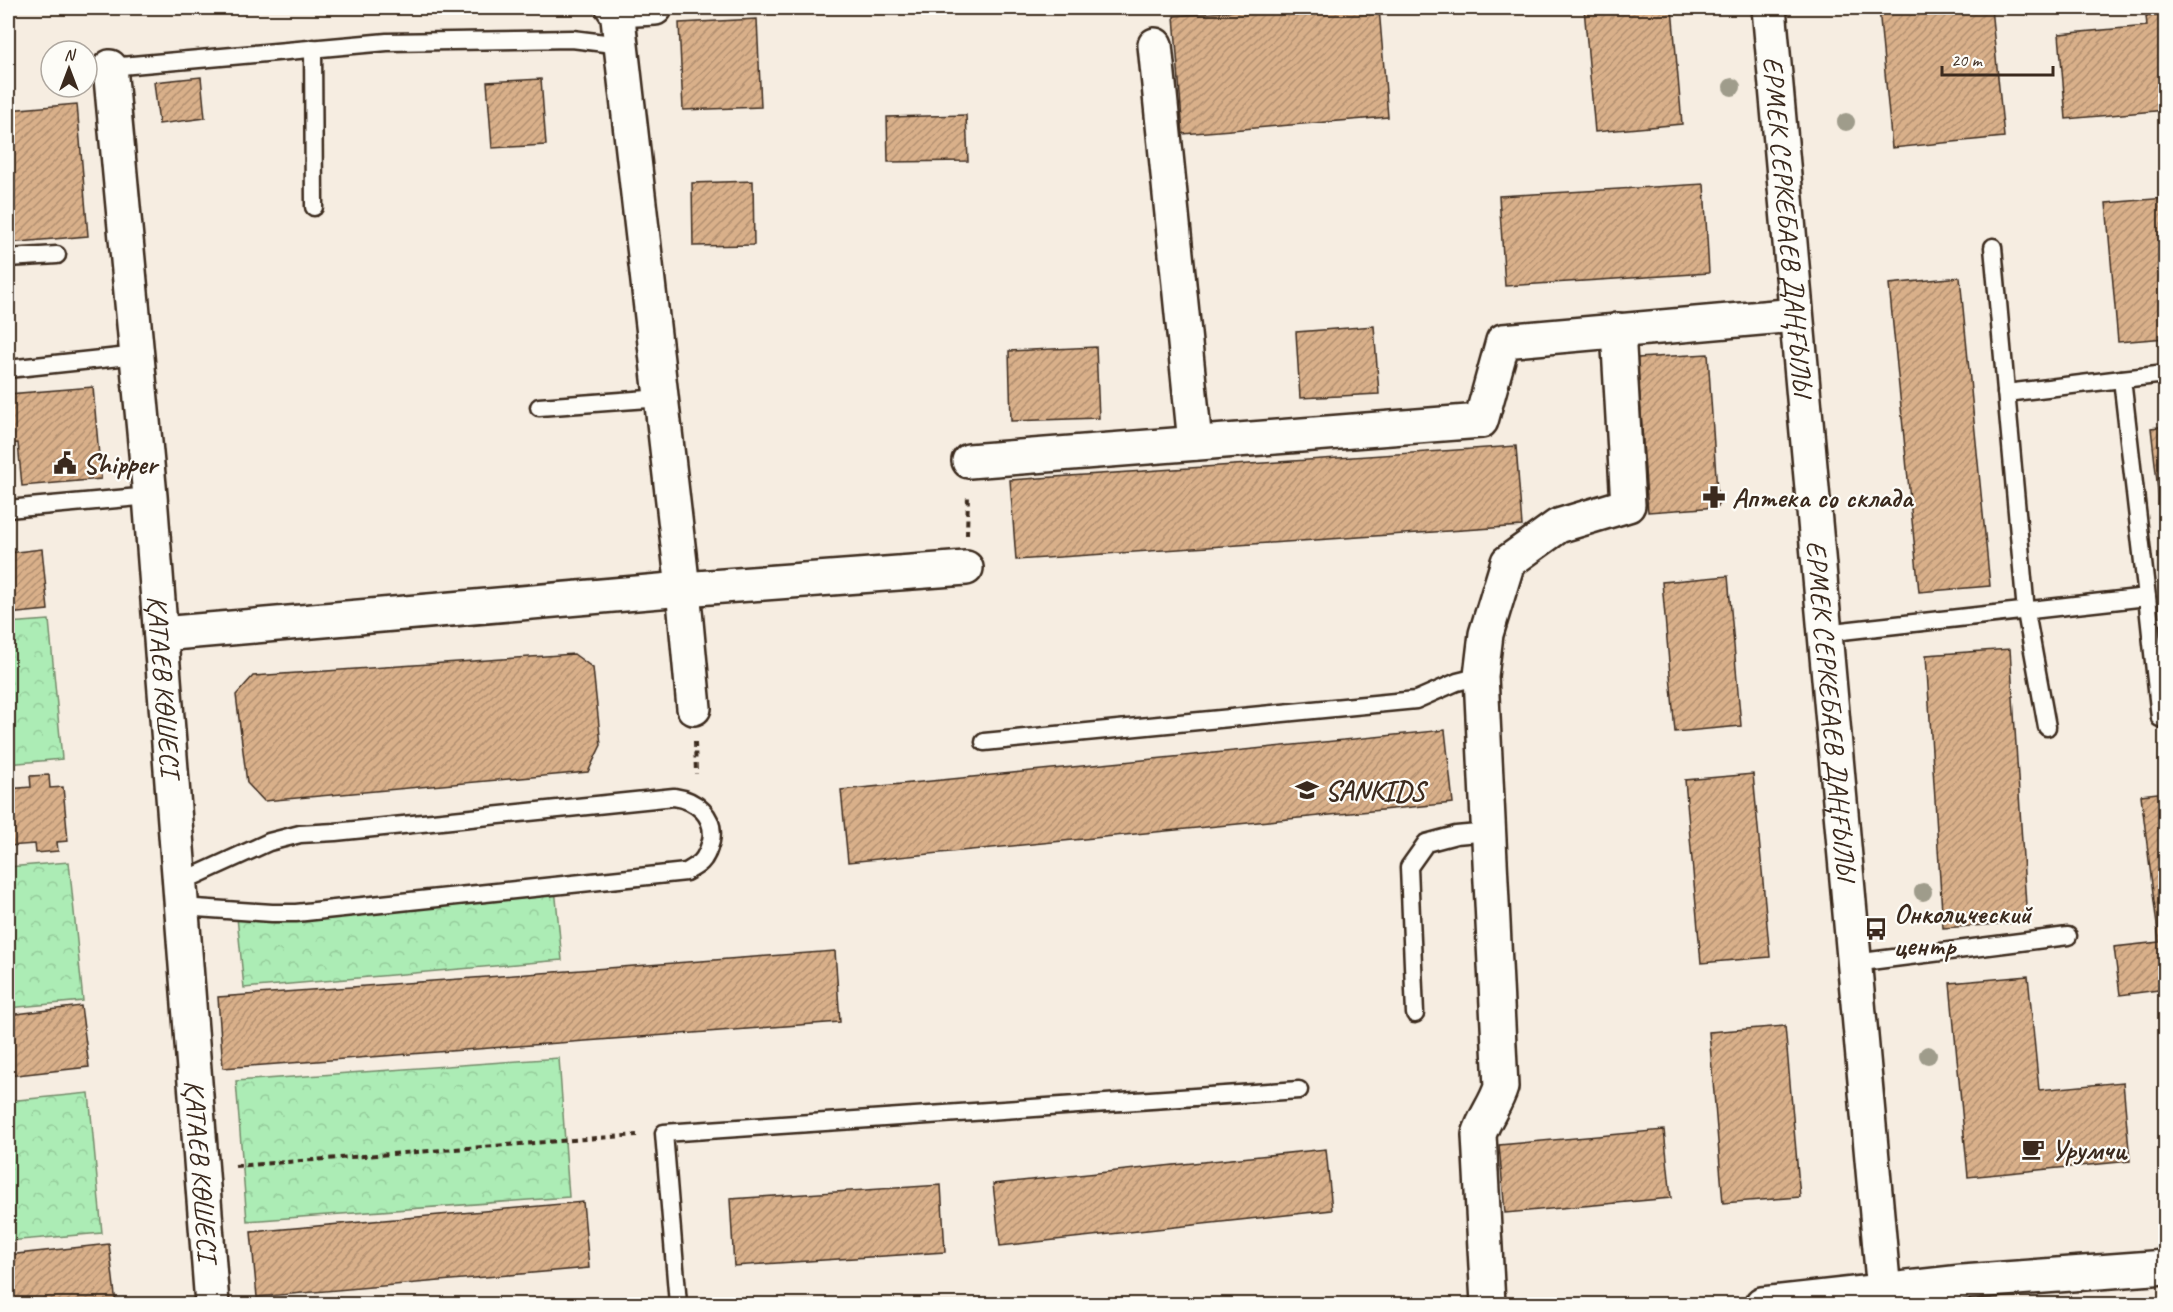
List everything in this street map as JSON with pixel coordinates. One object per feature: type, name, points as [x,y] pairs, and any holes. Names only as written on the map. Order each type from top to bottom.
[{"type":"street","points":[[655,8],[615,9],[662,398],[694,708]]},
{"type":"street","name":"ЕРМЕК СЕРКЕБАЕВ ДАҢҒЫЛЫ","points":[[1769,8],[1884,1298]]},
{"type":"street","points":[[1155,45],[1195,443]]},
{"type":"street","name":"ҚАТАЕВ КӨШЕСІ","points":[[110,68],[150,496],[212,1305]]},
{"type":"street","points":[[969,461],[1481,421],[1503,341],[1796,315]]},
{"type":"street","points":[[1488,1305],[1479,1135],[1482,1124],[1499,1095],[1501,1087],[1481,676],[1485,634],[1508,562],[1558,526],[1628,505],[1618,330]]},
{"type":"street","points":[[161,634],[683,589],[966,568]]},
{"type":"street","points":[[1762,1305],[1884,1298],[1962,1282],[2166,1267]]},
{"type":"lane","points":[[110,68],[387,42],[572,39],[621,45]]},
{"type":"lane","points":[[313,48],[314,207]]},
{"type":"lane","points":[[1993,247],[2026,612],[2047,727]]},
{"type":"lane","points":[[8,258],[57,255]]},
{"type":"lane","points":[[8,369],[138,355]]},
{"type":"lane","points":[[2006,393],[2166,374]]},
{"type":"lane","points":[[2122,379],[2160,718],[2166,720]]},
{"type":"lane","points":[[539,407],[662,398]]},
{"type":"lane","points":[[8,509],[150,496]]},
{"type":"lane","points":[[1824,633],[2146,597]]},
{"type":"lane","points":[[984,742],[1416,700],[1457,682],[1481,676]]},
{"type":"lane","points":[[674,797],[696,804],[710,822],[712,834],[709,851],[702,862],[686,872],[296,913],[272,913],[180,895],[269,842],[300,834],[674,797]]},
{"type":"lane","points":[[1415,1014],[1409,867],[1426,843],[1456,835],[1489,832]]},
{"type":"lane","points":[[1854,963],[2068,936]]},
{"type":"lane","points":[[678,1305],[664,1133],[1299,1090]]},
{"type":"path","points":[[966,568],[969,461]]},
{"type":"path","points":[[694,708],[696,804]]},
{"type":"path","points":[[201,1168],[664,1133]]},
{"type":"green space","points":[[49,620],[62,759],[8,764],[8,623]]},
{"type":"green space","points":[[69,862],[83,1001],[8,1008],[8,867]]},
{"type":"green space","points":[[555,888],[562,960],[244,988],[237,917]]},
{"type":"green space","points":[[559,1058],[569,1197],[247,1221],[236,1081]]},
{"type":"green space","points":[[89,1093],[102,1233],[8,1241],[8,1101]]},
{"type":"building","points":[[1275,8],[1379,8],[1388,117],[1183,134],[1174,16]]},
{"type":"building","points":[[1584,8],[1672,8],[1682,124],[1595,132]]},
{"type":"building","points":[[1879,8],[1991,8],[2004,137],[1892,148]]},
{"type":"building","points":[[2166,14],[2166,110],[2066,119],[2059,34],[2147,26],[2146,16]]},
{"type":"building","points":[[757,19],[761,107],[683,110],[679,23]]},
{"type":"building","points":[[201,77],[205,118],[159,124],[154,82]]},
{"type":"building","points":[[541,79],[546,145],[492,148],[487,82]]},
{"type":"building","points":[[77,104],[88,236],[8,243],[8,110]]},
{"type":"building","points":[[966,115],[968,161],[888,162],[887,117]]},
{"type":"building","points":[[753,181],[754,245],[693,246],[692,183]]},
{"type":"building","points":[[1704,184],[1709,273],[1505,286],[1499,196]]},
{"type":"building","points":[[2166,198],[2166,338],[2118,342],[2106,203]]},
{"type":"building","points":[[1960,277],[1990,586],[1919,592],[1889,284]]},
{"type":"building","points":[[1374,326],[1379,394],[1300,398],[1296,332]]},
{"type":"building","points":[[1096,347],[1099,418],[1011,421],[1009,351]]},
{"type":"building","points":[[1708,354],[1718,507],[1648,512],[1637,358]]},
{"type":"building","points":[[93,387],[101,479],[22,486],[18,443],[8,444],[8,394]]},
{"type":"building","points":[[2166,426],[2166,562],[2151,428]]},
{"type":"building","points":[[1516,446],[1522,526],[1016,560],[1010,480]]},
{"type":"building","points":[[42,549],[48,610],[8,614],[8,553]]},
{"type":"building","points":[[1728,576],[1741,726],[1675,732],[1662,582]]},
{"type":"building","points":[[2010,649],[2027,922],[1943,928],[1926,655]]},
{"type":"building","points":[[574,654],[593,668],[601,745],[588,772],[264,801],[247,783],[236,695],[253,676]]},
{"type":"building","points":[[1445,730],[1453,803],[848,862],[841,790]]},
{"type":"building","points":[[1753,774],[1770,957],[1701,963],[1685,780]]},
{"type":"building","points":[[49,775],[50,788],[63,787],[68,841],[57,842],[58,851],[36,853],[35,844],[8,846],[8,789],[31,787],[30,776]]},
{"type":"building","points":[[2166,792],[2166,989],[2120,995],[2114,947],[2159,942],[2141,795]]},
{"type":"building","points":[[835,951],[840,1022],[223,1068],[218,997]]},
{"type":"building","points":[[2028,976],[2039,1090],[2123,1082],[2130,1161],[1968,1177],[1950,983]]},
{"type":"building","points":[[81,1006],[89,1067],[8,1076],[8,1015]]},
{"type":"building","points":[[1785,1026],[1800,1197],[1723,1203],[1709,1032]]},
{"type":"building","points":[[1664,1130],[1671,1198],[1505,1213],[1499,1145]]},
{"type":"building","points":[[1326,1149],[1332,1210],[1000,1246],[993,1184]]},
{"type":"building","points":[[941,1185],[945,1252],[734,1266],[730,1199]]},
{"type":"building","points":[[583,1202],[589,1268],[257,1297],[251,1232]]},
{"type":"building","points":[[109,1244],[116,1304],[8,1304],[8,1255]]},
{"type":"place","name":"Shipper","points":[[65,463]]},
{"type":"place","name":"Аптека со склада","points":[[1714,497]]},
{"type":"place","name":"SANKIDS","points":[[1307,790]]},
{"type":"place","name":"Онколический центр","points":[[1876,929]]},
{"type":"place","name":"Урумчи","points":[[2033,1149]]}]
